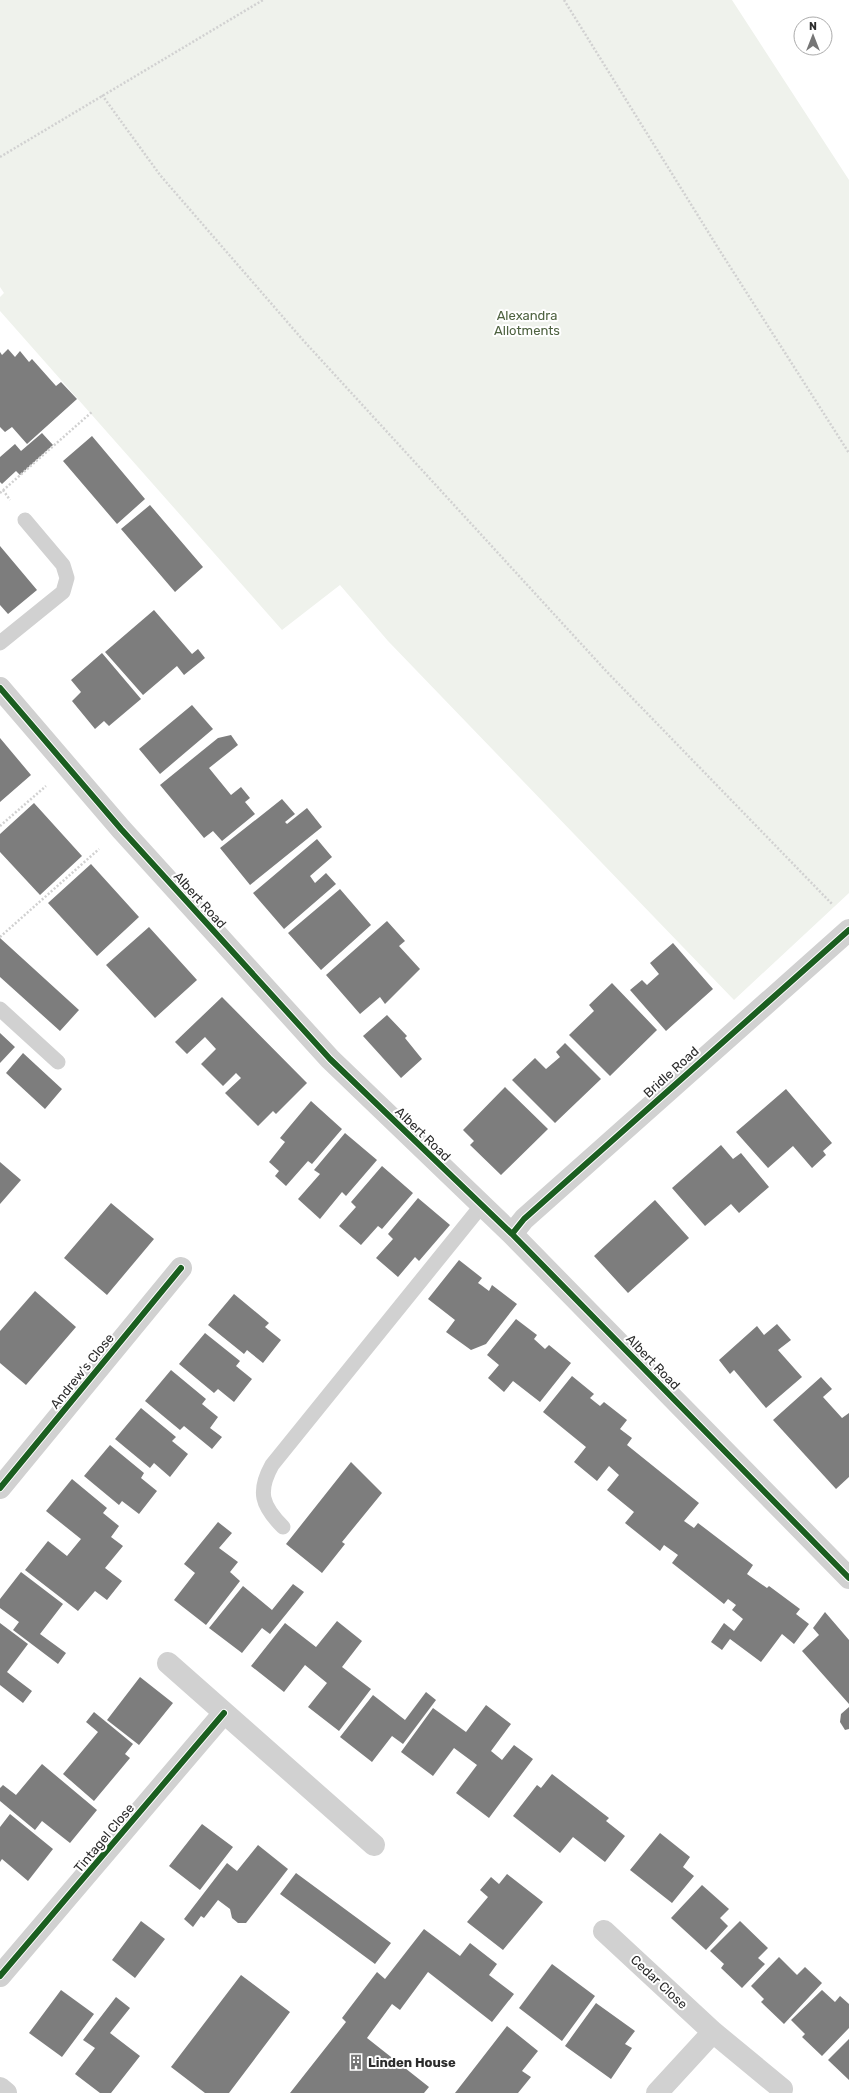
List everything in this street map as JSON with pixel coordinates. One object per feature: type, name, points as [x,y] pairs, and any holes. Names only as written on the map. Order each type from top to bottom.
[{"type":"street","name":"Albert Road","points":[[0,688],[121,829],[330,1059],[512,1234],[849,1578]]},
{"type":"street","name":"Bridle Road","points":[[512,1234],[524,1219],[849,930]]},
{"type":"street","name":"Andrew's Close","points":[[0,1488],[181,1268]]},
{"type":"street","points":[[168,1663],[374,1845]]},
{"type":"street","name":"Tintagel Close","points":[[0,1976],[224,1713]]},
{"type":"street","name":"Cedar Close","points":[[604,1931],[713,2032],[782,2089]]},
{"type":"street","points":[[656,2093],[713,2032]]},
{"type":"street","points":[[0,2088],[6,2093]]},
{"type":"lane","points":[[0,643],[63,592],[67,578],[63,565],[25,520]]},
{"type":"lane","points":[[0,1009],[58,1062]]},
{"type":"lane","points":[[283,1527],[272,1516],[262,1491],[266,1476],[272,1465],[482,1205]]},
{"type":"path","points":[[0,157],[263,0]]},
{"type":"path","points":[[564,0],[720,251],[849,453]]},
{"type":"path","points":[[102,95],[160,175],[312,351],[607,672],[839,910]]},
{"type":"path","points":[[0,493],[93,411]]},
{"type":"path","points":[[0,826],[67,767]]},
{"type":"path","points":[[0,937],[121,829]]},
{"type":"green space","name":"Alexandra Allotments","points":[[0,0],[732,0],[849,180],[849,893],[734,1000],[388,641],[340,585],[282,630],[0,311],[0,297],[4,293],[0,287]]},
{"type":"building","points":[[8,349],[15,357],[20,351],[29,362],[32,359],[56,386],[61,382],[77,399],[27,444],[12,427],[5,432],[0,427],[0,352],[2,355]]},
{"type":"building","points":[[42,433],[53,445],[20,475],[16,471],[2,484],[0,482],[0,457],[15,444],[21,451]]},
{"type":"building","points":[[92,436],[145,499],[117,524],[63,461]]},
{"type":"building","points":[[150,505],[203,567],[175,592],[121,529]]},
{"type":"building","points":[[0,546],[37,590],[8,614],[0,605]]},
{"type":"building","points":[[154,610],[192,654],[198,649],[205,658],[184,675],[177,666],[143,695],[105,652]]},
{"type":"building","points":[[102,653],[141,699],[109,726],[104,721],[95,729],[72,701],[81,692],[71,680]]},
{"type":"building","points":[[192,705],[213,729],[160,774],[139,749]]},
{"type":"building","points":[[231,735],[238,745],[209,768],[231,795],[241,787],[250,798],[245,802],[255,814],[222,841],[213,831],[204,838],[160,785],[218,738]]},
{"type":"building","points":[[0,738],[31,775],[0,802]]},
{"type":"building","points":[[282,799],[295,814],[285,822],[287,824],[307,808],[322,827],[250,885],[220,848]]},
{"type":"building","points":[[34,803],[82,856],[40,895],[0,852],[0,834]]},
{"type":"building","points":[[317,839],[332,857],[310,876],[315,883],[326,873],[336,884],[284,929],[253,893]]},
{"type":"building","points":[[91,864],[139,917],[97,956],[48,903]]},
{"type":"building","points":[[340,889],[371,925],[321,970],[288,933]]},
{"type":"building","points":[[387,921],[405,941],[399,946],[420,969],[385,1004],[380,997],[360,1014],[326,975]]},
{"type":"building","points":[[149,927],[197,980],[155,1018],[106,965]]},
{"type":"building","points":[[0,938],[79,1010],[60,1031],[0,977]]},
{"type":"building","points":[[673,943],[713,989],[666,1031],[630,990],[642,980],[647,985],[659,974],[650,963]]},
{"type":"building","points":[[612,983],[657,1030],[610,1076],[569,1035],[594,1011],[589,1005]]},
{"type":"building","points":[[222,997],[307,1083],[276,1114],[273,1111],[258,1126],[225,1093],[241,1078],[236,1073],[223,1086],[201,1064],[216,1049],[205,1037],[187,1054],[175,1042]]},
{"type":"building","points":[[387,1015],[407,1036],[405,1038],[422,1059],[401,1078],[363,1036]]},
{"type":"building","points":[[0,1033],[15,1047],[0,1063]]},
{"type":"building","points":[[565,1043],[601,1079],[555,1123],[512,1080],[535,1058],[546,1069],[560,1057],[556,1052]]},
{"type":"building","points":[[23,1053],[62,1089],[45,1109],[6,1073]]},
{"type":"building","points":[[505,1087],[548,1129],[501,1175],[470,1145],[474,1141],[463,1130]]},
{"type":"building","points":[[786,1089],[832,1143],[823,1151],[826,1155],[812,1168],[793,1146],[768,1168],[736,1132]]},
{"type":"building","points":[[311,1101],[342,1129],[312,1164],[308,1161],[286,1186],[275,1176],[279,1171],[269,1162],[285,1142],[280,1138]]},
{"type":"building","points":[[345,1133],[377,1160],[346,1196],[342,1192],[320,1219],[298,1199],[320,1174],[314,1170]]},
{"type":"building","points":[[721,1145],[733,1159],[741,1153],[769,1187],[739,1213],[731,1204],[705,1226],[672,1188]]},
{"type":"building","points":[[0,1162],[21,1180],[0,1204]]},
{"type":"building","points":[[382,1166],[413,1193],[382,1229],[378,1226],[361,1245],[339,1226],[356,1207],[351,1202]]},
{"type":"building","points":[[418,1198],[450,1225],[419,1261],[415,1257],[398,1277],[376,1258],[393,1239],[388,1234]]},
{"type":"building","points":[[655,1200],[689,1238],[628,1293],[594,1256]]},
{"type":"building","points":[[111,1203],[154,1239],[107,1295],[64,1258]]},
{"type":"building","points":[[459,1260],[482,1278],[478,1283],[489,1291],[492,1285],[517,1304],[486,1344],[471,1350],[446,1332],[455,1320],[428,1299]]},
{"type":"building","points":[[35,1291],[76,1327],[26,1385],[0,1363],[0,1331]]},
{"type":"building","points":[[234,1294],[269,1323],[265,1327],[281,1340],[263,1363],[247,1350],[244,1354],[208,1325]]},
{"type":"building","points":[[516,1319],[537,1335],[534,1339],[545,1349],[549,1345],[571,1363],[540,1402],[513,1381],[504,1392],[488,1378],[499,1365],[487,1355]]},
{"type":"building","points":[[777,1324],[791,1340],[778,1350],[802,1377],[766,1408],[734,1370],[730,1374],[719,1360],[757,1326],[764,1335]]},
{"type":"building","points":[[205,1333],[240,1361],[236,1366],[252,1379],[234,1402],[218,1389],[214,1393],[179,1364]]},
{"type":"building","points":[[171,1370],[206,1399],[202,1404],[218,1417],[210,1428],[222,1437],[212,1449],[184,1426],[180,1430],[145,1401]]},
{"type":"building","points":[[572,1376],[594,1394],[590,1398],[600,1406],[604,1402],[627,1420],[620,1429],[632,1438],[627,1445],[699,1503],[684,1521],[694,1528],[698,1523],[753,1565],[747,1574],[767,1588],[769,1586],[800,1609],[796,1614],[809,1624],[794,1644],[782,1634],[761,1662],[730,1639],[722,1650],[711,1642],[724,1623],[734,1631],[743,1619],[732,1610],[736,1605],[728,1599],[724,1604],[672,1563],[678,1555],[664,1545],[660,1551],[625,1523],[634,1512],[607,1490],[619,1475],[609,1466],[597,1481],[574,1462],[586,1447],[543,1412]]},
{"type":"building","points":[[821,1377],[832,1389],[823,1397],[842,1418],[849,1413],[849,1477],[836,1489],[773,1420]]},
{"type":"building","points":[[141,1408],[176,1437],[172,1441],[188,1454],[170,1477],[154,1463],[150,1468],[115,1439]]},
{"type":"building","points":[[110,1445],[144,1473],[141,1478],[157,1491],[139,1514],[122,1501],[119,1505],[84,1476]]},
{"type":"building","points":[[351,1462],[382,1493],[342,1542],[345,1544],[322,1573],[286,1544]]},
{"type":"building","points":[[72,1479],[107,1508],[103,1513],[119,1526],[111,1537],[123,1546],[105,1568],[122,1581],[107,1600],[95,1591],[78,1611],[25,1570],[48,1541],[67,1556],[81,1539],[46,1511]]},
{"type":"building","points":[[218,1522],[232,1533],[219,1548],[238,1562],[230,1572],[240,1581],[206,1625],[174,1600],[195,1573],[184,1564]]},
{"type":"building","points":[[21,1572],[63,1604],[40,1634],[66,1653],[58,1664],[13,1630],[19,1622],[0,1608],[0,1599]]},
{"type":"building","points":[[293,1584],[304,1592],[270,1634],[262,1628],[242,1653],[209,1628],[243,1586],[272,1610]]},
{"type":"building","points":[[825,1612],[849,1640],[849,1704],[802,1651],[819,1635],[813,1628]]},
{"type":"building","points":[[337,1621],[362,1641],[342,1667],[371,1689],[339,1731],[308,1707],[327,1683],[305,1665],[284,1692],[251,1666],[285,1623],[316,1647]]},
{"type":"building","points":[[0,1623],[28,1644],[7,1672],[32,1691],[23,1703],[0,1685]]},
{"type":"building","points":[[140,1677],[173,1703],[139,1745],[107,1720]]},
{"type":"building","points":[[426,1692],[436,1700],[403,1744],[392,1736],[372,1762],[340,1737],[373,1695],[405,1720]]},
{"type":"building","points":[[486,1705],[511,1724],[491,1751],[502,1760],[514,1745],[533,1759],[489,1818],[456,1793],[477,1765],[454,1748],[433,1776],[401,1752],[433,1708],[466,1732]]},
{"type":"building","points":[[849,1707],[849,1729],[845,1730],[840,1722],[841,1714]]},
{"type":"building","points":[[94,1712],[133,1744],[125,1754],[130,1758],[94,1801],[63,1774],[98,1732],[86,1722]]},
{"type":"building","points":[[42,1764],[97,1810],[70,1843],[42,1821],[35,1830],[0,1801],[0,1788],[3,1785],[16,1795]]},
{"type":"building","points":[[552,1774],[609,1818],[606,1821],[625,1836],[605,1862],[573,1837],[560,1853],[513,1816],[537,1785],[541,1788]]},
{"type":"building","points":[[10,1814],[53,1849],[28,1881],[2,1859],[0,1862],[0,1827]]},
{"type":"building","points":[[202,1824],[233,1847],[200,1890],[169,1866]]},
{"type":"building","points":[[660,1833],[690,1857],[683,1867],[694,1876],[672,1903],[630,1870]]},
{"type":"building","points":[[258,1845],[288,1869],[246,1923],[238,1923],[232,1918],[230,1909],[218,1900],[204,1918],[201,1916],[193,1927],[184,1919],[227,1863],[237,1871]]},
{"type":"building","points":[[296,1873],[391,1943],[375,1964],[280,1894]]},
{"type":"building","points":[[507,1874],[543,1902],[503,1950],[467,1922],[488,1897],[480,1890],[491,1877],[499,1884]]},
{"type":"building","points":[[702,1885],[729,1909],[720,1918],[728,1926],[706,1950],[671,1918]]},
{"type":"building","points":[[141,1921],[165,1939],[135,1978],[112,1960]]},
{"type":"building","points":[[740,1921],[768,1948],[758,1958],[765,1964],[742,1988],[721,1968],[724,1964],[710,1951]]},
{"type":"building","points":[[424,1929],[460,1956],[470,1943],[497,1964],[489,1975],[514,1994],[492,2022],[428,1972],[400,2010],[392,2004],[367,2038],[429,2087],[424,2093],[290,2093],[346,2022],[342,2018],[377,1972],[385,1979]]},
{"type":"building","points":[[779,1957],[797,1975],[805,1967],[822,1983],[784,2024],[761,2002],[764,1999],[751,1986]]},
{"type":"building","points":[[552,1964],[595,1996],[562,2041],[519,2008]]},
{"type":"building","points":[[241,1975],[290,2012],[229,2093],[205,2093],[171,2067]]},
{"type":"building","points":[[61,1990],[94,2014],[62,2057],[29,2033]]},
{"type":"building","points":[[822,1990],[835,2002],[840,1996],[849,2004],[849,2028],[822,2056],[802,2037],[805,2034],[791,2020]]},
{"type":"building","points":[[116,1997],[130,2008],[110,2033],[140,2056],[111,2093],[100,2093],[75,2074],[95,2048],[83,2040]]},
{"type":"building","points":[[596,2003],[635,2031],[625,2044],[632,2048],[611,2079],[565,2046]]},
{"type":"building","points":[[507,2026],[538,2051],[522,2071],[531,2077],[518,2093],[455,2093]]},
{"type":"building","points":[[849,2039],[849,2080],[828,2060]]},
{"type":"cycle path","points":[[0,688],[121,829],[330,1059],[512,1234],[849,1578]]},
{"type":"cycle path","points":[[512,1234],[524,1219],[849,930]]},
{"type":"cycle path","points":[[0,1488],[181,1268]]},
{"type":"cycle path","points":[[0,1976],[224,1713]]},
{"type":"place","name":"Linden House","points":[[356,2062]]}]
